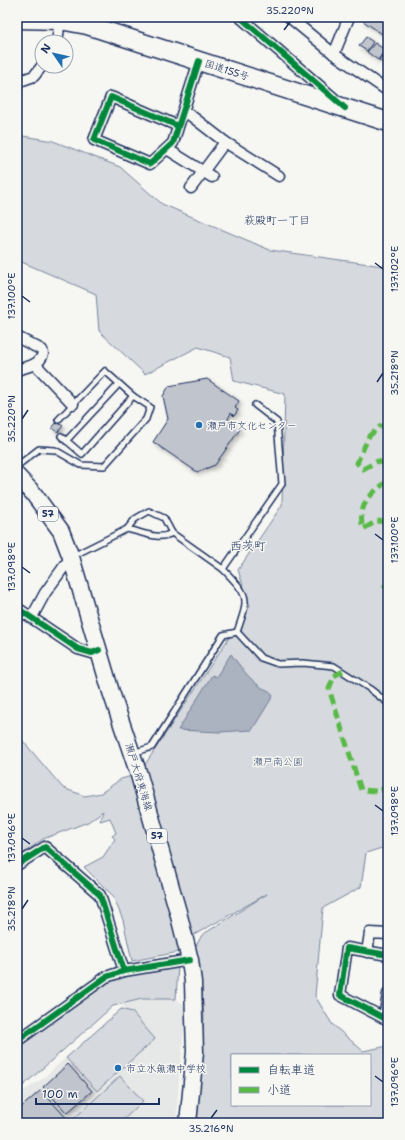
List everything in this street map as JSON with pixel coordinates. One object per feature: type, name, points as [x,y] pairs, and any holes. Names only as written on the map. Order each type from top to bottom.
[{"type":"highway","name":"国道155号","points":[[18,18],[60,20],[87,25],[388,122]]},
{"type":"main road","name":"瀬戸大府東海線","points":[[17,476],[33,493],[61,532],[71,557],[132,753],[190,960],[193,982],[196,1052],[188,1123]]},
{"type":"street","points":[[240,17],[345,108]]},
{"type":"street","points":[[289,17],[334,54],[388,91]]},
{"type":"street","points":[[334,54],[349,17]]},
{"type":"street","points":[[58,34],[60,20]]},
{"type":"street","points":[[178,126],[111,97],[94,140],[150,164],[173,143],[199,61]]},
{"type":"street","points":[[17,82],[34,76],[36,74]]},
{"type":"street","points":[[183,112],[190,114],[224,142],[279,176]]},
{"type":"street","points":[[191,188],[208,174],[224,142]]},
{"type":"street","points":[[167,149],[208,174]]},
{"type":"street","points":[[17,337],[42,350],[43,354],[41,359],[35,364],[17,370]]},
{"type":"street","points":[[35,364],[73,404]]},
{"type":"street","points":[[32,617],[46,593],[71,557]]},
{"type":"street","points":[[17,608],[78,649],[92,653],[99,650]]},
{"type":"street","points":[[17,865],[45,847],[100,895],[124,971]]},
{"type":"street","points":[[367,952],[370,933],[388,932]]},
{"type":"street","points":[[388,955],[347,948],[340,995],[384,1018],[388,994]]},
{"type":"street","points":[[17,1041],[106,978],[124,971],[190,960]]},
{"type":"lane","points":[[17,466],[39,449],[55,450],[81,465],[104,466],[146,419],[150,407],[133,396],[105,371],[58,420]]},
{"type":"lane","points":[[66,441],[119,384]]},
{"type":"lane","points":[[60,436],[82,454],[133,396]]},
{"type":"lane","points":[[224,569],[282,484],[277,422],[255,405]]},
{"type":"lane","points":[[71,557],[128,529],[135,519],[149,511],[164,518],[172,533],[224,569],[242,589],[246,606],[237,632]]},
{"type":"lane","points":[[128,529],[157,537],[166,536],[172,533]]},
{"type":"lane","points":[[237,632],[261,658],[278,664],[334,666],[370,689],[388,703]]},
{"type":"lane","points":[[132,753],[152,747],[223,635],[237,632]]},
{"type":"shaded area","points":[[231,654],[252,680],[269,691],[273,696],[252,730],[219,732],[178,730],[212,675],[216,677]]},
{"type":"shaded area","name":"市立水無瀬中学校","points":[[128,998],[176,999],[187,1007],[179,1077],[176,1123],[17,1123],[17,1095],[41,1080],[121,1009]]},
{"type":"green space","name":"瀬戸南公園","points":[[17,135],[53,141],[120,167],[162,204],[270,250],[383,266],[388,259],[388,846],[366,853],[361,887],[323,908],[315,996],[332,1024],[363,1051],[388,1046],[388,1123],[192,1123],[204,1018],[201,979],[195,948],[202,935],[267,894],[192,936],[144,766],[250,606],[238,570],[282,505],[285,394],[234,381],[230,357],[198,347],[145,374],[99,331],[96,294],[17,260]]},
{"type":"green space","points":[[17,734],[63,788],[85,796],[101,793],[121,779],[132,776],[184,951],[132,961],[123,920],[113,896],[84,867],[103,857],[115,839],[112,836],[116,833],[110,818],[100,821],[103,811],[88,822],[43,839],[17,858]]},
{"type":"green space","points":[[178,965],[176,999],[142,999],[113,1006],[17,1091],[17,1045],[116,974]]},
{"type":"green space","points":[[121,1009],[132,1012],[155,1039],[97,1091],[66,1058]]},
{"type":"green space","points":[[120,1076],[143,1101],[120,1123],[69,1123]]},
{"type":"building","points":[[366,17],[377,17],[388,24],[388,38],[363,21]]},
{"type":"building","points":[[366,37],[373,42],[367,51],[359,46]]},
{"type":"building","points":[[375,43],[385,50],[378,60],[367,52]]},
{"type":"building","points":[[386,50],[388,52],[388,66],[379,60]]},
{"type":"building","points":[[387,71],[388,72],[388,86],[381,84]]},
{"type":"building","name":"瀬戸市文化センター","points":[[207,379],[239,401],[235,408],[238,410],[234,416],[231,413],[227,421],[240,429],[215,465],[197,472],[153,442],[168,419],[163,396],[169,386]]},
{"type":"building","points":[[57,422],[63,426],[58,432],[52,428]]},
{"type":"building","points":[[68,1064],[92,1091],[67,1113],[43,1087]]},
{"type":"building","points":[[41,1090],[69,1121],[67,1123],[17,1123],[17,1111]]},
{"type":"marked path","points":[[388,427],[381,426],[369,436],[357,463],[363,469],[378,461],[388,466]]},
{"type":"marked path","points":[[388,481],[366,501],[362,513],[363,529],[377,521],[388,522]]},
{"type":"marked path","points":[[383,588],[388,583]]},
{"type":"marked path","points":[[343,671],[334,676],[329,689],[361,790],[376,791],[388,788]]},
{"type":"cycle path","points":[[240,17],[345,108]]},
{"type":"cycle path","points":[[178,126],[111,97],[94,140],[150,164],[173,143],[199,61]]},
{"type":"cycle path","points":[[17,608],[78,649],[92,653],[99,650]]},
{"type":"cycle path","points":[[17,865],[45,847],[100,895],[124,971]]},
{"type":"cycle path","points":[[388,955],[347,948],[340,995],[384,1018],[388,994]]},
{"type":"cycle path","points":[[17,1041],[106,977],[124,971],[190,960]]},
{"type":"place","name":"瀬戸市文化センター","points":[[199,425]]},
{"type":"place","name":"市立水無瀬中学校","points":[[118,1068]]},
{"type":"district","name":"萩殿町一丁目","points":[[277,220]]},
{"type":"district","name":"西茨町","points":[[248,546]]}]
